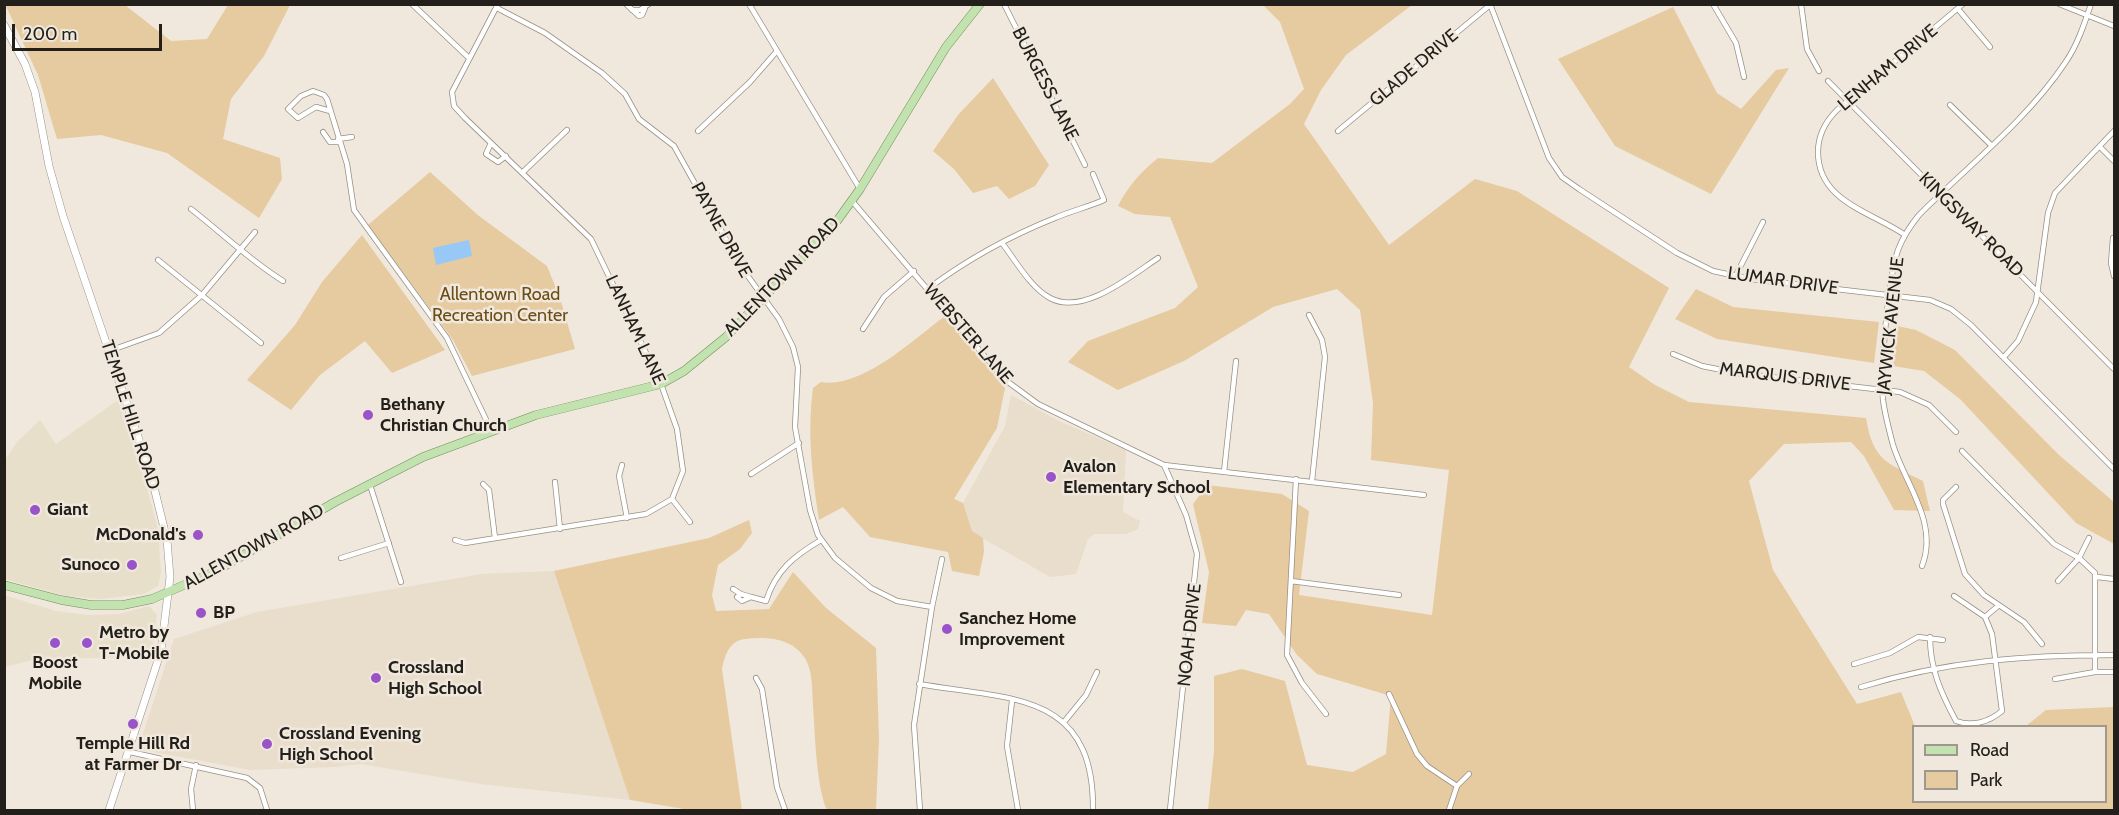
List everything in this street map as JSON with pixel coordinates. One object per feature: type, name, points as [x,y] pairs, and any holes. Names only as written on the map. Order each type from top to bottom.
[{"type":"main road","name":"ALLENTOWN ROAD","points":[[4,585],[61,600],[91,605],[135,603],[169,592],[216,571],[369,483],[423,457],[536,415],[661,384],[711,351],[822,238],[852,201],[946,47],[980,4]]},
{"type":"main road","name":"TEMPLE HILL ROAD","points":[[4,25],[35,92],[56,194],[163,514],[169,554],[169,592],[158,664],[109,810]]},
{"type":"street","points":[[412,4],[469,58]]},
{"type":"street","points":[[626,4],[632,10],[647,6]]},
{"type":"street","points":[[749,4],[860,189]]},
{"type":"street","name":"BURGESS LANE","points":[[1004,4],[1085,165]]},
{"type":"street","points":[[1713,4],[1736,43],[1744,77]]},
{"type":"street","points":[[1801,4],[1807,49],[1819,71]]},
{"type":"street","name":"LENHAM DRIVE","points":[[1905,235],[1841,199],[1830,188],[1821,172],[1818,148],[1822,131],[1832,115],[1963,4]]},
{"type":"street","points":[[2059,4],[2087,17],[2115,26]]},
{"type":"street","name":"JAYWICK AVENUE","points":[[1922,566],[1927,552],[1923,519],[1893,445],[1882,388],[1896,256],[1905,235],[1940,194],[2052,81],[2072,52],[2091,4]]},
{"type":"street","name":"GLADE DRIVE","points":[[1338,131],[1490,5]]},
{"type":"street","name":"LUMAR DRIVE","points":[[1490,5],[1549,158],[1562,177],[1677,253],[1713,271],[1735,277],[1930,300],[1951,309],[2004,357],[2115,469]]},
{"type":"street","name":"LANHAM LANE","points":[[497,6],[452,92],[452,100],[458,111],[523,172],[594,244],[661,384],[677,429],[684,465],[680,484],[672,499]]},
{"type":"street","name":"PAYNE DRIVE","points":[[497,6],[545,33],[602,73],[625,94],[639,119],[669,141],[762,300],[785,330],[796,355],[798,375],[795,427],[813,523],[821,540],[849,571],[878,593],[897,601],[932,607]]},
{"type":"street","points":[[1958,9],[1990,46]]},
{"type":"street","points":[[698,130],[750,82],[777,51]]},
{"type":"street","name":"KINGSWAY ROAD","points":[[1828,81],[2115,369]]},
{"type":"street","points":[[330,111],[316,107],[298,118],[288,109],[301,96],[318,90],[324,95],[330,111],[351,178],[354,210],[447,338],[491,430]]},
{"type":"street","points":[[1950,105],[1991,145]]},
{"type":"street","points":[[523,172],[567,130]]},
{"type":"street","points":[[2004,357],[2018,341],[2038,293],[2046,223],[2053,198],[2065,180],[2115,131]]},
{"type":"street","points":[[323,132],[330,142],[352,137]]},
{"type":"street","points":[[491,143],[486,154],[492,160],[498,162],[506,156]]},
{"type":"street","points":[[2100,147],[2115,160]]},
{"type":"street","points":[[929,288],[964,262],[1053,218],[1104,200],[1093,174]]},
{"type":"street","name":"WEBSTER LANE","points":[[852,201],[929,288],[1004,379],[1023,396],[1164,465],[1424,495]]},
{"type":"street","points":[[191,209],[223,234],[239,251],[283,281]]},
{"type":"street","points":[[1735,277],[1763,222]]},
{"type":"street","points":[[109,351],[159,333],[202,295],[255,232]]},
{"type":"street","points":[[2113,237],[2111,263],[2115,276]]},
{"type":"street","points":[[1002,243],[1038,289],[1051,299],[1067,303],[1090,299],[1158,258]]},
{"type":"street","points":[[158,260],[261,343]]},
{"type":"street","points":[[863,328],[884,297],[914,271]]},
{"type":"street","points":[[1309,315],[1322,340],[1325,357],[1312,481]]},
{"type":"street","name":"MARQUIS DRIVE","points":[[1673,354],[1702,366],[1737,373],[1882,388],[1922,401],[1941,415],[1956,432]]},
{"type":"street","points":[[1224,472],[1236,361]]},
{"type":"street","points":[[751,474],[799,443]]},
{"type":"street","points":[[1962,451],[2054,544],[2090,566],[2097,578],[2096,672]]},
{"type":"street","points":[[622,465],[619,476],[627,518]]},
{"type":"street","name":"NOAH DRIVE","points":[[1164,465],[1186,515],[1197,554],[1170,810]]},
{"type":"street","points":[[1296,479],[1287,655],[1307,692],[1326,714]]},
{"type":"street","points":[[555,482],[560,529]]},
{"type":"street","points":[[369,483],[401,582]]},
{"type":"street","points":[[483,484],[489,490],[495,538]]},
{"type":"street","points":[[1956,487],[1943,500],[1943,504],[1960,562],[1972,583],[1998,606],[2024,622],[2042,644]]},
{"type":"street","points":[[455,540],[465,543],[627,518],[655,511],[672,499],[690,522]]},
{"type":"street","points":[[2058,581],[2079,558],[2089,538]]},
{"type":"street","points":[[733,589],[741,594],[737,597],[739,601],[750,597],[766,601],[775,579],[786,564],[821,540]]},
{"type":"street","points":[[341,558],[388,543]]},
{"type":"street","points":[[920,810],[914,725],[919,684],[942,559]]},
{"type":"street","points":[[2097,578],[2115,579]]},
{"type":"street","points":[[1291,581],[1400,595]]},
{"type":"street","points":[[1930,637],[1933,668],[1938,687],[1956,721],[1963,723],[1990,721],[2002,711],[1992,634],[1985,617],[1954,596]]},
{"type":"street","points":[[1985,617],[1998,606]]},
{"type":"street","points":[[1854,664],[1890,653],[1918,638],[1930,637],[1942,640]]},
{"type":"street","points":[[1861,687],[1933,668],[1996,659],[2115,655]]},
{"type":"street","points":[[1064,722],[1086,695],[1097,672]]},
{"type":"street","points":[[2055,679],[2096,672],[2115,672]]},
{"type":"street","points":[[756,678],[762,689],[775,778],[785,810]]},
{"type":"street","points":[[919,684],[1036,705],[1064,722],[1080,742],[1088,759],[1093,780],[1094,810]]},
{"type":"street","points":[[1389,694],[1417,754],[1427,766],[1457,786]]},
{"type":"street","points":[[1011,700],[1006,746],[1018,810]]},
{"type":"street","points":[[130,752],[196,765],[251,780],[260,788],[267,810]]},
{"type":"street","points":[[193,810],[191,789],[196,765]]},
{"type":"street","points":[[1449,810],[1457,786],[1469,774]]},
{"type":"shaded area","name":"Avalon Elementary School","points":[[1011,395],[1059,421],[1126,450],[1123,512],[1140,521],[1138,529],[1126,534],[1094,534],[1088,539],[1076,574],[1050,577],[972,532],[963,503],[1005,426]]},
{"type":"shaded area","points":[[118,400],[158,529],[161,573],[158,586],[144,594],[101,599],[66,596],[5,579],[5,460],[17,442],[40,420],[56,444]]},
{"type":"shaded area","name":"Crossland High School","points":[[554,571],[630,800],[481,784],[361,764],[250,770],[138,749],[174,639],[257,612],[482,574]]},
{"type":"shaded area","points":[[4,595],[56,611],[87,615],[119,614],[149,606],[157,615],[151,657],[36,659],[5,667]]},
{"type":"green space","points":[[5,4],[125,5],[171,41],[207,39],[228,5],[290,5],[264,56],[231,99],[223,139],[280,158],[282,179],[259,218],[167,153],[101,135],[57,139],[38,75]]},
{"type":"green space","points":[[1263,5],[1412,5],[1346,55],[1321,90],[1304,124],[1389,245],[1475,179],[1517,191],[1669,288],[1629,367],[1655,385],[1689,402],[1866,418],[1873,443],[1884,459],[1923,481],[1930,511],[1894,510],[1864,456],[1851,442],[1784,444],[1749,481],[1773,570],[1857,704],[1901,692],[1915,725],[1912,725],[1912,803],[2107,803],[2107,725],[2027,725],[2046,710],[2114,707],[2114,810],[1208,810],[1214,751],[1214,676],[1242,669],[1285,681],[1307,765],[1353,772],[1386,754],[1391,696],[1317,674],[1297,655],[1269,614],[1246,610],[1236,626],[1202,623],[1209,572],[1193,504],[1207,485],[1282,494],[1309,511],[1299,595],[1432,615],[1449,470],[1371,460],[1373,403],[1360,310],[1337,289],[1273,307],[1184,361],[1118,390],[1068,362],[1088,341],[1175,308],[1198,287],[1170,217],[1135,214],[1118,206],[1135,180],[1158,158],[1212,163],[1290,104],[1304,89],[1280,22]]},
{"type":"green space","points":[[1673,7],[1717,93],[1741,109],[1776,70],[1789,68],[1711,194],[1615,146],[1558,59]]},
{"type":"green space","points":[[993,78],[1049,165],[1035,186],[1009,199],[997,186],[973,193],[954,169],[933,151],[958,115]]},
{"type":"green space","name":"Allentown Road Recreation Center","points":[[430,172],[479,216],[547,266],[560,298],[575,349],[472,376],[453,340],[368,225]]},
{"type":"green space","points":[[362,235],[445,350],[392,373],[365,341],[320,375],[291,410],[247,380],[295,325],[322,282]]},
{"type":"green space","points":[[1696,289],[1733,307],[1879,322],[1874,363],[1717,339],[1675,319]]},
{"type":"green space","points":[[945,316],[1005,388],[997,428],[954,499],[963,503],[972,531],[983,538],[984,552],[979,576],[952,571],[948,552],[870,537],[843,507],[819,520],[814,487],[810,438],[813,388],[821,382],[837,382],[870,370],[903,349]]},
{"type":"green space","points":[[1897,326],[1916,330],[1955,350],[2059,455],[2114,502],[2114,544],[2076,523],[1960,399],[1924,371],[1893,366]]},
{"type":"green space","points":[[749,520],[752,533],[740,549],[718,565],[712,595],[716,611],[769,609],[793,572],[826,608],[876,648],[879,738],[876,810],[827,810],[818,774],[812,682],[808,665],[801,653],[794,647],[779,640],[762,638],[740,640],[731,646],[722,669],[742,810],[690,810],[630,800],[554,571],[709,538]]},
{"type":"water","points":[[469,240],[472,256],[436,265],[433,248]]},
{"type":"place","name":"Bethany Christian Church","points":[[368,415]]},
{"type":"place","name":"Avalon Elementary School","points":[[1051,477]]},
{"type":"place","name":"Giant","points":[[35,510]]},
{"type":"place","name":"McDonald's","points":[[198,535]]},
{"type":"place","name":"Sunoco","points":[[132,565]]},
{"type":"place","name":"BP","points":[[201,613]]},
{"type":"place","name":"Sanchez Home Improvement","points":[[947,629]]},
{"type":"place","name":"Boost Mobile","points":[[55,643]]},
{"type":"place","name":"Metro by T-Mobile","points":[[87,643]]},
{"type":"place","name":"Crossland High School","points":[[376,678]]},
{"type":"place","name":"Temple Hill Rd at Farmer Dr","points":[[133,724]]},
{"type":"place","name":"Crossland Evening High School","points":[[267,744]]}]
